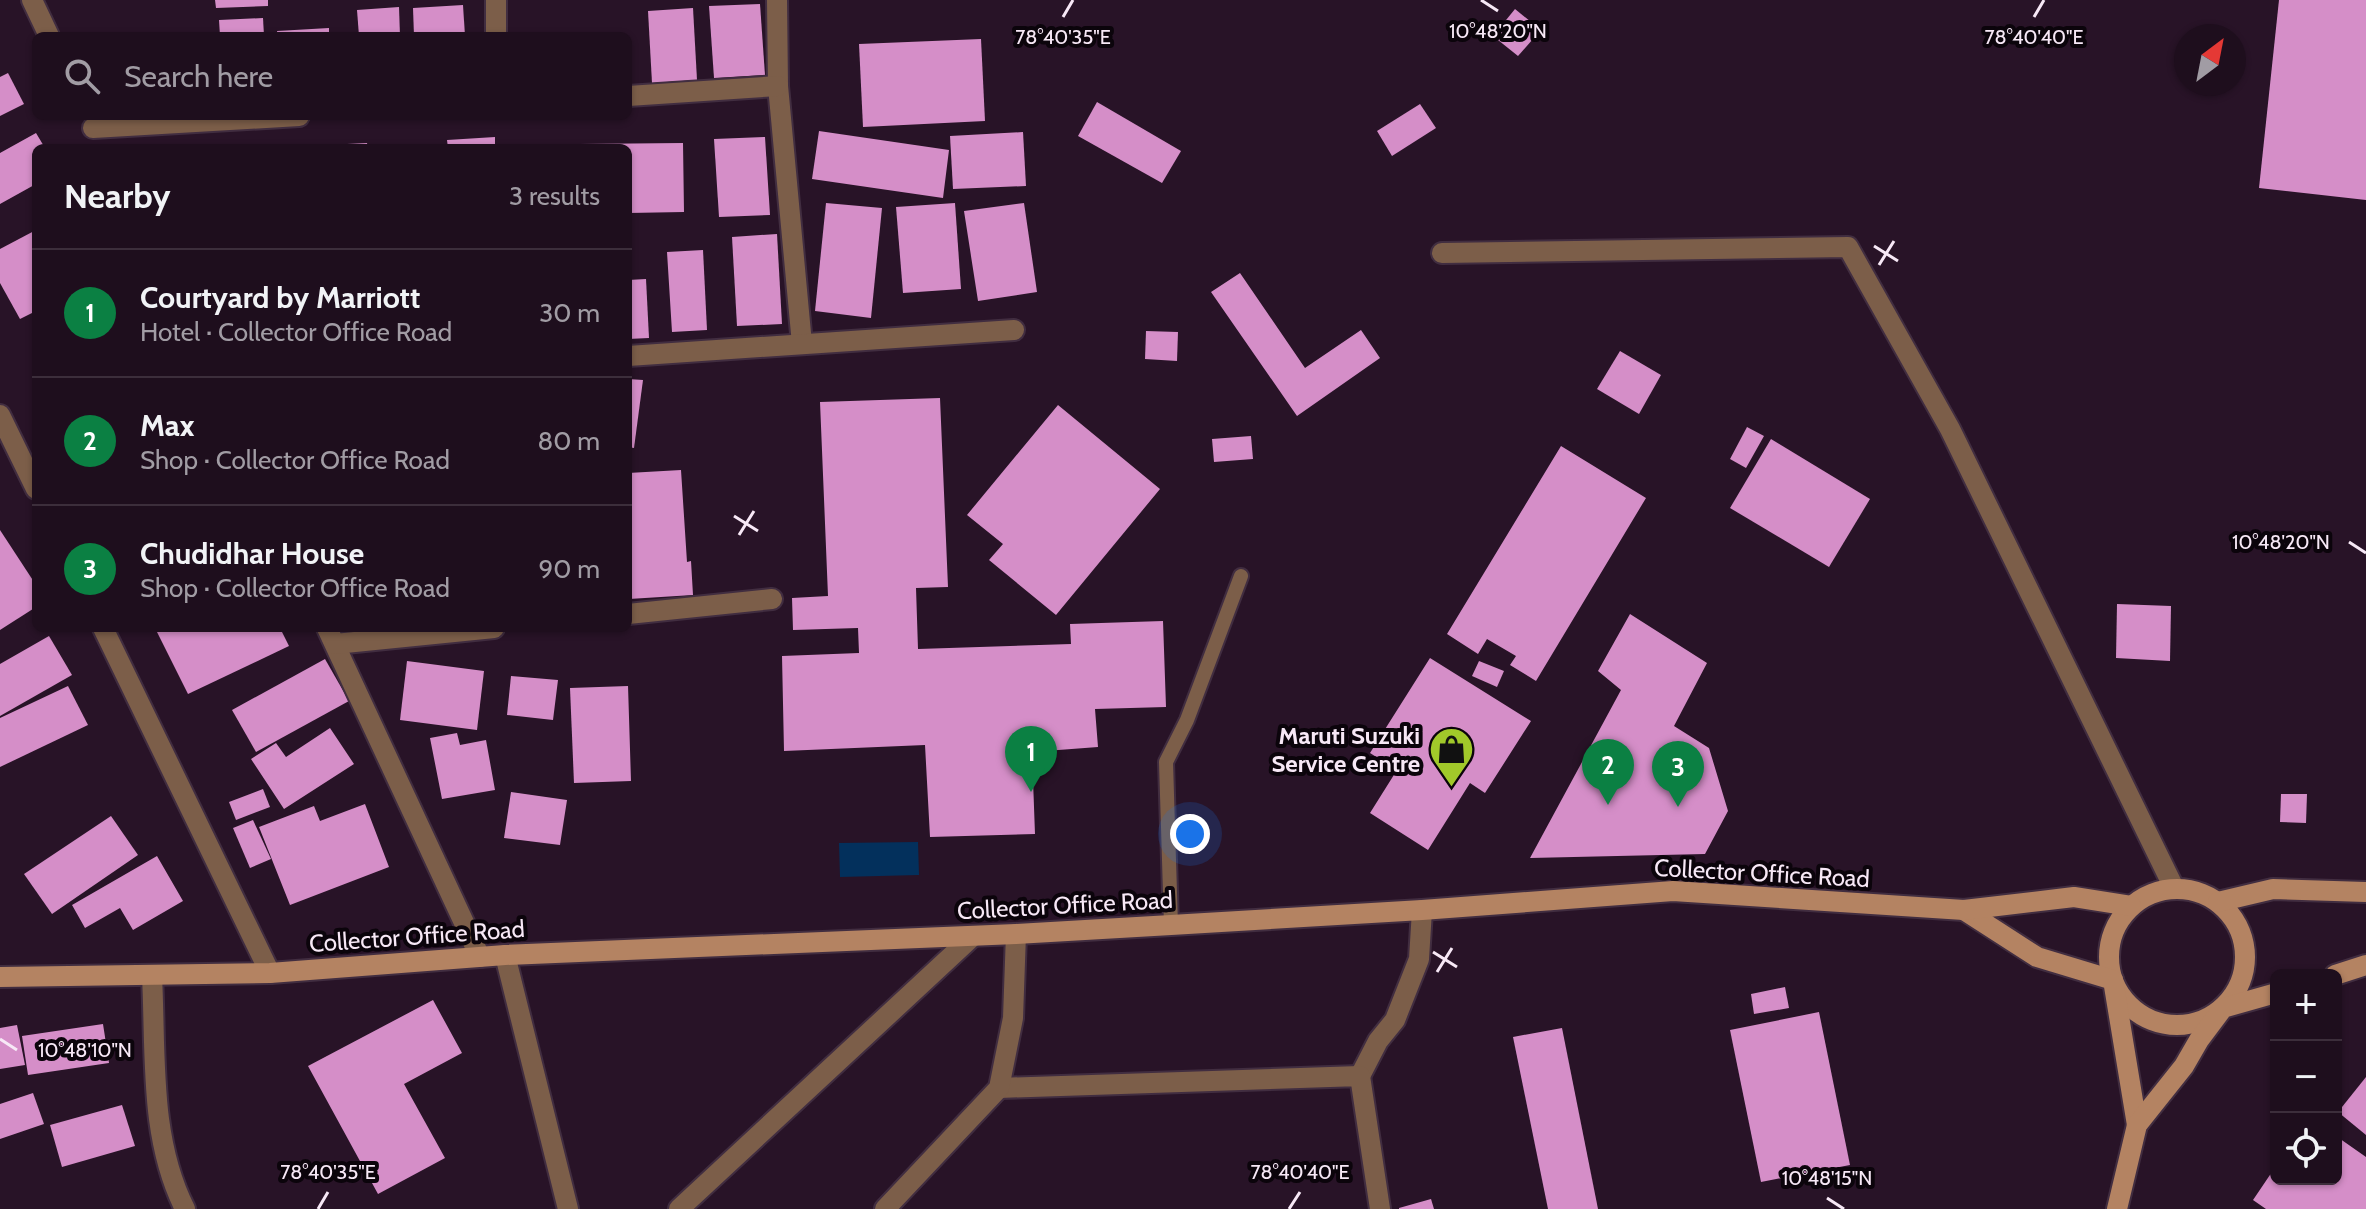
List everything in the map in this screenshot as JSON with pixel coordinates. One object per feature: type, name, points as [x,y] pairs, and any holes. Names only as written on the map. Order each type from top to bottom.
[{"type":"main road","points":[[2117,1209],[2137,1125],[2108,951],[2117,924],[2131,906],[2151,893],[2174,888],[2197,891],[2218,902],[2234,919],[2243,939],[2246,961],[2241,984],[2199,1040],[2184,1066],[2137,1125]]},
{"type":"main road","points":[[2218,902],[2273,889],[2366,892]]},
{"type":"main road","name":"Collector Office Road","points":[[0,977],[270,973],[505,955],[1171,925],[1673,891],[1964,910],[2074,897],[2131,906]]},
{"type":"main road","points":[[1964,910],[2037,957],[2113,980],[2126,1003],[2148,1019],[2174,1025],[2200,1022],[2223,1008],[2270,995]]},
{"type":"main road","points":[[2342,973],[2366,965]]},
{"type":"street","points":[[32,0],[47,32]]},
{"type":"street","points":[[496,0],[496,32]]},
{"type":"street","points":[[777,0],[778,86],[802,344]]},
{"type":"street","points":[[632,96],[778,86]]},
{"type":"street","points":[[101,144],[90,122],[160,120]]},
{"type":"street","points":[[1442,253],[1848,247],[1950,429],[2174,888]]},
{"type":"street","points":[[632,356],[1014,330]]},
{"type":"street","points":[[0,415],[32,481]]},
{"type":"street","points":[[632,614],[772,599]]},
{"type":"street","points":[[105,632],[270,973]]},
{"type":"street","points":[[412,632],[331,636],[480,957]]},
{"type":"street","points":[[1380,1209],[1360,1076],[1378,1041],[1395,1020],[1419,959],[1422,910]]},
{"type":"street","points":[[885,1209],[999,1088],[1013,1018],[1016,934]]},
{"type":"street","points":[[679,1209],[973,936]]},
{"type":"street","points":[[505,955],[568,1209]]},
{"type":"street","points":[[152,976],[158,1120],[170,1174],[185,1209]]},
{"type":"street","points":[[999,1088],[1360,1076]]},
{"type":"lane","points":[[1171,925],[1166,762],[1187,720],[1241,576]]},
{"type":"water","points":[[918,842],[919,875],[840,877],[839,843]]},
{"type":"building","points":[[215,0],[268,0],[268,6],[216,8]]},
{"type":"building","points":[[2279,0],[2366,0],[2366,200],[2259,188]]},
{"type":"building","points":[[760,4],[765,75],[714,78],[709,6]]},
{"type":"building","points":[[463,5],[465,32],[414,32],[413,8]]},
{"type":"building","points":[[399,7],[400,32],[359,32],[357,10]]},
{"type":"building","points":[[693,8],[697,80],[652,83],[648,11]]},
{"type":"building","points":[[1515,9],[1541,30],[1518,56],[1493,36]]},
{"type":"building","points":[[263,18],[264,32],[220,32],[219,20]]},
{"type":"building","points":[[329,28],[329,32],[277,31]]},
{"type":"building","points":[[981,39],[985,121],[863,127],[859,44]]},
{"type":"building","points":[[8,73],[24,104],[0,116],[0,77]]},
{"type":"building","points":[[1097,102],[1181,151],[1162,183],[1078,136]]},
{"type":"building","points":[[1420,104],[1436,128],[1392,156],[1377,131]]},
{"type":"building","points":[[819,131],[949,150],[943,198],[812,179]]},
{"type":"building","points":[[1023,132],[1026,186],[953,189],[950,136]]},
{"type":"building","points":[[36,133],[43,144],[32,144],[32,186],[0,204],[0,153]]},
{"type":"building","points":[[495,137],[495,144],[448,144],[447,140]]},
{"type":"building","points":[[765,137],[770,215],[719,217],[714,139]]},
{"type":"building","points":[[683,143],[684,212],[632,213],[632,144],[580,144]]},
{"type":"building","points":[[826,203],[882,208],[871,318],[815,311]]},
{"type":"building","points":[[955,203],[961,289],[903,293],[896,207]]},
{"type":"building","points":[[1024,203],[1037,292],[978,301],[964,211]]},
{"type":"building","points":[[32,232],[32,313],[20,319],[0,283],[0,249]]},
{"type":"building","points":[[777,234],[782,324],[737,326],[732,237]]},
{"type":"building","points":[[703,250],[707,330],[672,332],[667,252]]},
{"type":"building","points":[[1240,273],[1305,368],[1361,330],[1380,358],[1297,416],[1211,292]]},
{"type":"building","points":[[646,279],[649,338],[632,339],[632,280]]},
{"type":"building","points":[[1146,331],[1178,332],[1177,361],[1145,359]]},
{"type":"building","points":[[1620,351],[1661,375],[1639,414],[1597,389]]},
{"type":"building","points":[[632,379],[643,380],[632,448]]},
{"type":"building","points":[[940,398],[948,587],[916,588],[918,649],[1071,644],[1070,624],[1163,621],[1166,707],[1095,709],[1098,747],[1032,752],[1035,834],[930,837],[925,745],[784,751],[782,656],[859,653],[858,628],[793,630],[792,598],[828,596],[820,402]]},
{"type":"building","points":[[1058,405],[1160,489],[1056,615],[989,560],[1003,544],[967,515]]},
{"type":"building","points":[[1747,427],[1764,436],[1746,468],[1730,459]]},
{"type":"building","points":[[1251,436],[1253,459],[1214,462],[1212,439]]},
{"type":"building","points":[[1771,439],[1870,499],[1829,567],[1730,508]]},
{"type":"building","points":[[1561,446],[1646,498],[1536,681],[1510,665],[1516,656],[1487,639],[1478,654],[1447,634]]},
{"type":"building","points":[[681,470],[687,562],[691,561],[693,595],[632,599],[632,473]]},
{"type":"building","points":[[0,530],[32,579],[32,610],[0,630]]},
{"type":"building","points":[[2117,604],[2171,606],[2170,661],[2116,658]]},
{"type":"building","points":[[1630,614],[1707,663],[1674,726],[1709,748],[1728,811],[1705,854],[1530,858],[1621,690],[1598,671]]},
{"type":"building","points":[[157,632],[282,632],[289,646],[188,694]]},
{"type":"building","points":[[49,636],[72,675],[0,716],[0,664]]},
{"type":"building","points":[[1430,658],[1531,721],[1485,793],[1470,783],[1428,850],[1370,813],[1397,770],[1370,753]]},
{"type":"building","points":[[325,659],[349,701],[256,752],[232,710]]},
{"type":"building","points":[[407,661],[484,671],[477,730],[400,720]]},
{"type":"building","points":[[1479,661],[1504,671],[1497,687],[1472,676]]},
{"type":"building","points":[[511,676],[558,680],[553,720],[507,715]]},
{"type":"building","points":[[68,686],[88,725],[0,767],[0,718]]},
{"type":"building","points":[[628,686],[631,781],[574,783],[570,688]]},
{"type":"building","points":[[330,728],[354,764],[284,809],[251,759],[276,743],[286,757]]},
{"type":"building","points":[[457,733],[460,745],[486,740],[495,790],[442,799],[430,738]]},
{"type":"building","points":[[263,789],[270,807],[236,820],[229,802]]},
{"type":"building","points":[[511,792],[567,800],[560,845],[504,838]]},
{"type":"building","points":[[2281,794],[2307,794],[2306,823],[2280,822]]},
{"type":"building","points":[[365,804],[389,867],[290,905],[259,827],[314,806],[320,821]]},
{"type":"building","points":[[111,816],[138,855],[52,914],[24,874]]},
{"type":"building","points":[[253,820],[271,859],[250,868],[233,828]]},
{"type":"building","points":[[157,856],[183,901],[133,930],[120,908],[85,928],[72,905]]},
{"type":"building","points":[[1785,987],[1789,1008],[1754,1014],[1751,994]]},
{"type":"building","points":[[433,1000],[462,1053],[404,1084],[445,1158],[378,1194],[308,1066]]},
{"type":"building","points":[[1819,1012],[1850,1165],[1761,1182],[1730,1030]]},
{"type":"building","points":[[103,1024],[109,1063],[28,1075],[22,1036]]},
{"type":"building","points":[[17,1025],[25,1065],[0,1069],[0,1028]]},
{"type":"building","points":[[1562,1028],[1598,1209],[1548,1209],[1513,1037]]},
{"type":"building","points":[[2366,1077],[2366,1135],[2342,1115],[2342,1107]]},
{"type":"building","points":[[33,1093],[44,1124],[0,1139],[0,1104]]},
{"type":"building","points":[[122,1105],[135,1146],[62,1167],[50,1125]]},
{"type":"building","points":[[2342,1140],[2366,1157],[2366,1209],[2266,1209],[2253,1200],[2270,1175],[2270,1185],[2342,1185]]},
{"type":"building","points":[[1431,1199],[1434,1209],[1399,1209],[1399,1208]]},
{"type":"place","name":"Maruti Suzuki Service Centre","points":[[1451,788]]},
{"type":"place","name":"Courtyard by Marriott","points":[[1031,792]]},
{"type":"place","name":"Max","points":[[1608,805]]},
{"type":"place","name":"Chudidhar House","points":[[1678,807]]}]
